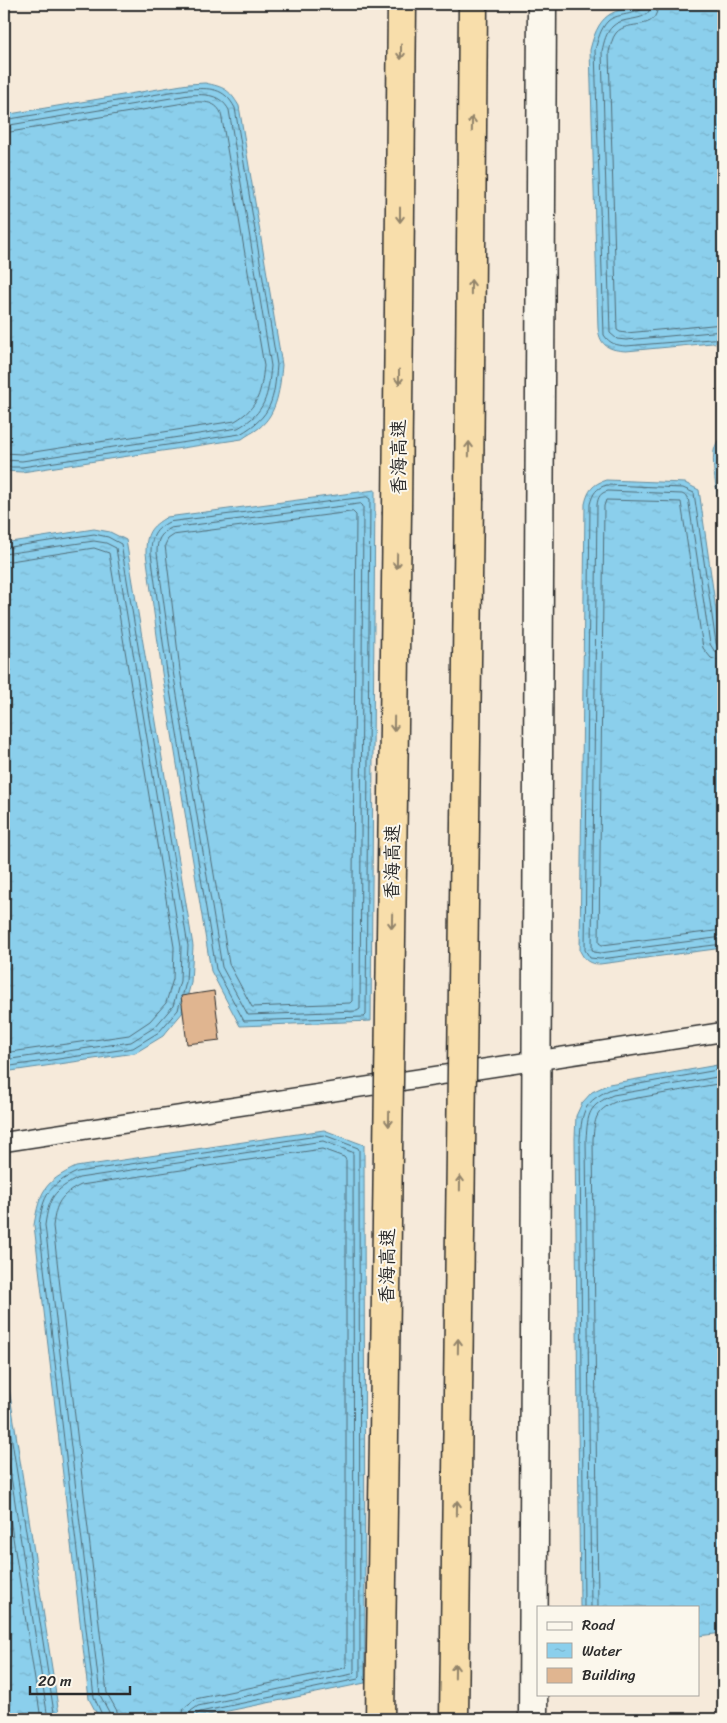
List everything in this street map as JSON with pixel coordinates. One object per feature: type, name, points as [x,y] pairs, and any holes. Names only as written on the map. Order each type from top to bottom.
[{"type":"highway","name":"香海高速","points":[[380,1719],[398,502],[402,4]]},
{"type":"highway","points":[[454,1719],[473,4]]},
{"type":"street","points":[[533,1719],[542,4]]},
{"type":"lane","points":[[4,1142],[723,1032]]},
{"type":"water","points":[[653,4],[723,4],[723,342],[626,351],[615,350],[604,343],[598,328],[590,50],[599,26],[611,14],[619,10]]},
{"type":"water","points":[[205,83],[225,90],[239,106],[282,365],[277,399],[270,415],[259,428],[242,439],[22,472],[4,471],[4,115],[188,84]]},
{"type":"water","points":[[723,434],[723,527],[713,459],[715,447]]},
{"type":"water","points":[[606,480],[685,483],[699,490],[723,660],[723,948],[600,964],[588,961],[580,951],[585,504],[592,488]]},
{"type":"water","points":[[375,490],[371,1021],[240,1026],[211,971],[162,673],[146,553],[148,535],[157,524],[167,517]]},
{"type":"water","points":[[94,529],[110,532],[126,540],[193,946],[191,983],[183,1012],[163,1036],[135,1053],[4,1072],[4,543]]},
{"type":"water","points":[[723,1064],[723,1633],[700,1636],[700,1606],[580,1606],[576,1116],[582,1103],[592,1092],[609,1084]]},
{"type":"water","points":[[324,1130],[364,1145],[365,1683],[189,1719],[102,1719],[98,1716],[89,1699],[34,1225],[41,1196],[50,1183],[65,1172],[76,1167]]},
{"type":"water","points":[[4,1356],[59,1714],[59,1719],[4,1719]]},
{"type":"building","points":[[214,991],[220,1040],[187,1044],[181,996]]}]
